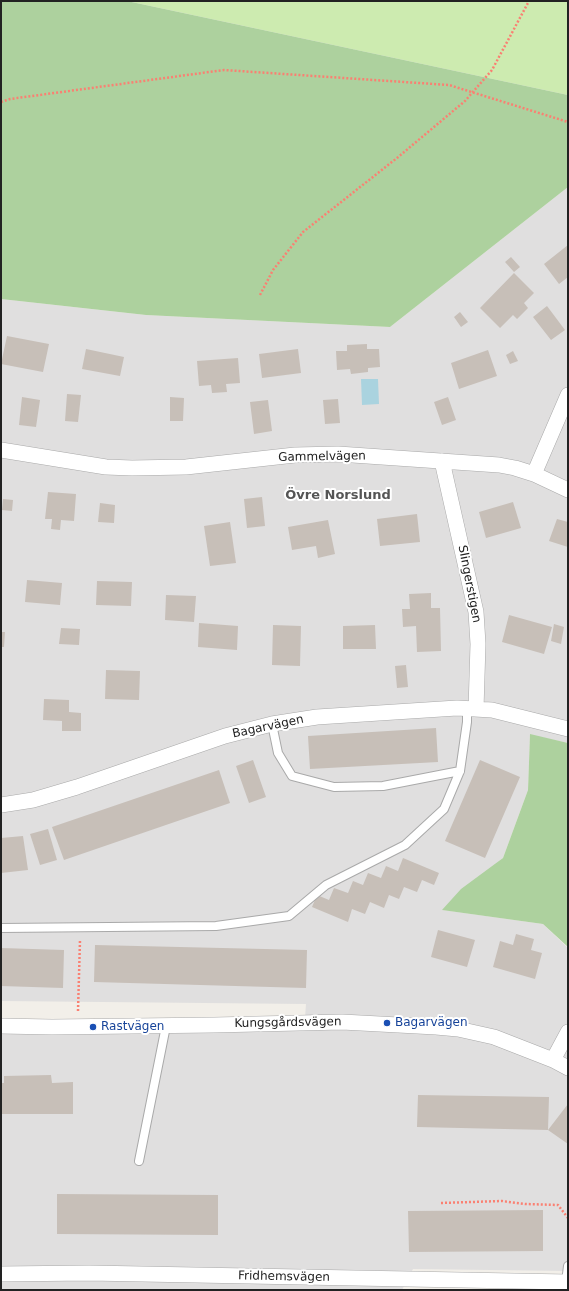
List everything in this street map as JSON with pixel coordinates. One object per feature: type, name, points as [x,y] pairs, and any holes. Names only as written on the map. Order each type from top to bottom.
[{"type":"street","points":[[534,474],[568,395]]},
{"type":"street","name":"Gammelvägen","points":[[1,450],[106,467],[132,468],[186,467],[295,455],[338,454],[500,465],[534,474],[568,490]]},
{"type":"street","name":"Slingerstigen","points":[[442,461],[476,612],[478,644],[471,709]]},
{"type":"street","name":"Bagarvägen","points":[[1,805],[33,800],[77,787],[225,736],[272,724],[316,717],[471,709],[492,710],[568,729]]},
{"type":"street","name":"Kungsgårdsvägen","points":[[1,1026],[166,1026],[342,1022],[436,1027],[458,1029],[494,1037],[553,1060],[568,1068]]},
{"type":"street","points":[[553,1060],[568,1032]]},
{"type":"street","name":"Fridhemsvägen","points":[[1,1274],[97,1273],[567,1282]]},
{"type":"lane","points":[[1,928],[216,926],[289,916],[326,885],[405,845],[444,809],[460,771],[467,722],[471,709]]},
{"type":"lane","points":[[272,724],[278,753],[292,776],[334,787],[383,786],[460,771]]},
{"type":"lane","points":[[138,1161],[166,1026]]},
{"type":"lane","points":[[567,1282],[568,1266]]},
{"type":"path","points":[[260,294],[273,270],[303,232],[397,158],[465,100],[492,70],[528,1]]},
{"type":"path","points":[[1,102],[10,99],[224,70],[449,85],[568,122]]},
{"type":"path","points":[[78,1013],[80,927]]},
{"type":"path","points":[[441,1203],[502,1201],[525,1204],[558,1205],[568,1218]]},
{"type":"shaded area","points":[[568,187],[568,743],[530,735],[528,790],[503,858],[443,910],[543,924],[568,948],[568,1271],[413,1269],[402,1290],[1,1290],[1,1030],[304,1031],[306,1004],[1,1001],[1,299],[146,315],[390,327]]},
{"type":"green space","points":[[1,1],[127,1],[568,95],[568,187],[390,327],[146,315],[1,299]]},
{"type":"green space","points":[[127,1],[568,1],[568,95]]},
{"type":"green space","points":[[530,734],[568,743],[568,947],[543,924],[442,910],[461,889],[503,858],[528,790]]},
{"type":"water","points":[[361,379],[378,379],[379,404],[362,405]]},
{"type":"building","points":[[568,245],[568,277],[559,284],[544,264]]},
{"type":"building","points":[[511,257],[520,267],[514,272],[505,262]]},
{"type":"building","points":[[514,273],[534,293],[524,303],[528,308],[517,319],[513,315],[500,328],[480,308]]},
{"type":"building","points":[[547,306],[565,330],[551,340],[533,317]]},
{"type":"building","points":[[460,312],[468,322],[461,327],[454,317]]},
{"type":"building","points":[[7,336],[49,344],[43,372],[1,364]]},
{"type":"building","points":[[367,344],[367,349],[379,349],[380,367],[368,368],[368,372],[351,374],[350,369],[337,370],[336,351],[347,351],[347,345]]},
{"type":"building","points":[[86,349],[124,357],[120,376],[82,369]]},
{"type":"building","points":[[298,349],[301,373],[262,378],[259,354]]},
{"type":"building","points":[[488,350],[497,376],[459,389],[451,363]]},
{"type":"building","points":[[513,351],[518,361],[510,364],[506,355]]},
{"type":"building","points":[[238,358],[240,383],[226,384],[227,392],[212,393],[211,385],[199,386],[197,361]]},
{"type":"building","points":[[67,394],[81,395],[78,422],[65,421]]},
{"type":"building","points":[[22,397],[40,400],[36,427],[19,425]]},
{"type":"building","points":[[170,397],[184,398],[183,421],[170,421]]},
{"type":"building","points":[[448,397],[456,420],[442,425],[434,402]]},
{"type":"building","points":[[338,399],[340,423],[325,424],[323,400]]},
{"type":"building","points":[[268,400],[272,431],[254,434],[250,402]]},
{"type":"building","points":[[48,492],[76,494],[74,521],[61,520],[60,530],[51,529],[52,519],[45,519]]},
{"type":"building","points":[[262,497],[265,526],[247,528],[244,499]]},
{"type":"building","points":[[3,499],[13,500],[12,511],[2,510]]},
{"type":"building","points":[[513,502],[521,528],[486,538],[479,512]]},
{"type":"building","points":[[100,503],[115,505],[114,523],[98,522]]},
{"type":"building","points":[[417,514],[420,542],[380,546],[377,519]]},
{"type":"building","points":[[557,519],[568,522],[568,547],[549,541]]},
{"type":"building","points":[[328,520],[335,554],[318,558],[316,546],[292,550],[288,527]]},
{"type":"building","points":[[230,522],[236,563],[210,566],[204,526]]},
{"type":"building","points":[[27,580],[62,583],[60,605],[25,602]]},
{"type":"building","points":[[97,581],[132,582],[131,606],[96,605]]},
{"type":"building","points":[[431,593],[431,608],[440,608],[441,651],[417,652],[416,626],[403,627],[402,609],[410,609],[409,594]]},
{"type":"building","points":[[166,595],[196,596],[194,622],[165,620]]},
{"type":"building","points":[[509,615],[552,627],[544,654],[502,642]]},
{"type":"building","points":[[199,623],[238,626],[237,650],[198,647]]},
{"type":"building","points":[[554,624],[564,627],[561,644],[551,641]]},
{"type":"building","points":[[273,625],[301,626],[300,666],[272,665]]},
{"type":"building","points":[[375,625],[376,649],[343,649],[343,626]]},
{"type":"building","points":[[61,628],[80,629],[79,645],[59,644]]},
{"type":"building","points":[[1,632],[5,632],[4,647],[1,647]]},
{"type":"building","points":[[406,665],[408,687],[397,688],[395,666]]},
{"type":"building","points":[[106,670],[140,671],[139,700],[105,699]]},
{"type":"building","points":[[44,699],[69,700],[69,712],[81,713],[81,731],[62,731],[62,721],[43,720]]},
{"type":"building","points":[[436,728],[438,762],[310,769],[308,736]]},
{"type":"building","points":[[253,760],[266,797],[249,803],[236,766]]},
{"type":"building","points":[[480,760],[520,777],[485,858],[445,841]]},
{"type":"building","points":[[219,770],[230,803],[64,860],[52,827]]},
{"type":"building","points":[[48,829],[57,860],[40,865],[30,834]]},
{"type":"building","points":[[23,836],[28,870],[1,873],[1,838]]},
{"type":"building","points":[[403,858],[439,873],[434,885],[422,880],[417,892],[404,887],[399,899],[389,895],[384,908],[370,902],[365,914],[352,909],[348,922],[312,907],[317,895],[329,900],[334,888],[348,893],[353,881],[363,885],[368,873],[381,878],[386,866],[398,871]]},
{"type":"building","points":[[438,930],[475,940],[467,967],[431,957]]},
{"type":"building","points":[[516,934],[534,939],[531,950],[542,953],[535,979],[493,967],[500,941],[513,945]]},
{"type":"building","points":[[95,945],[307,950],[306,988],[94,982]]},
{"type":"building","points":[[1,948],[64,950],[63,988],[1,986]]},
{"type":"building","points":[[51,1075],[52,1083],[73,1082],[73,1114],[1,1114],[1,1083],[4,1083],[4,1076]]},
{"type":"building","points":[[418,1095],[549,1097],[548,1130],[417,1127]]},
{"type":"building","points":[[568,1104],[568,1144],[548,1130]]},
{"type":"building","points":[[57,1194],[218,1195],[218,1235],[57,1234]]},
{"type":"building","points":[[543,1210],[543,1251],[409,1252],[408,1211]]},
{"type":"place","name":"Bagarvägen","points":[[387,1023]]},
{"type":"place","name":"Rastvägen","points":[[93,1027]]},
{"type":"district","name":"Övre Norslund","points":[[338,496]]}]
